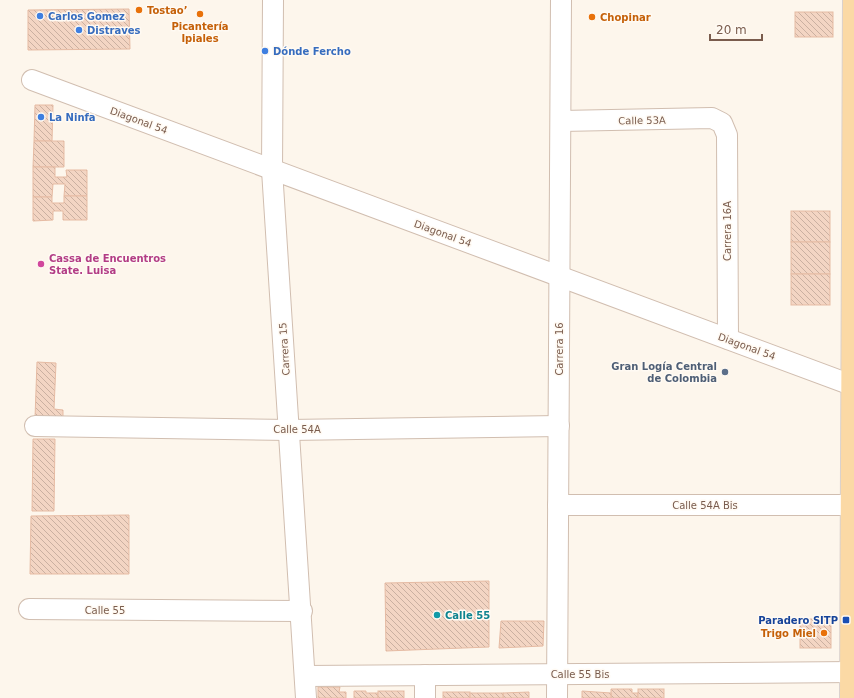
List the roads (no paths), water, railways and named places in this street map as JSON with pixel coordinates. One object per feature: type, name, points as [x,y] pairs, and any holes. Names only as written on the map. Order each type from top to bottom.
[{"type":"main road","points":[[851,698],[854,0]]},
{"type":"street","name":"Carrera 15","points":[[272,0],[272,170],[302,611],[306,698]]},
{"type":"street","name":"Carrera 16","points":[[557,698],[562,0]]},
{"type":"street","name":"Diagonal 54","points":[[32,80],[853,386]]},
{"type":"street","name":"Calle 53A","points":[[561,121],[712,118],[722,123]]},
{"type":"street","name":"Carrera 16A","points":[[722,123],[727,135],[728,340]]},
{"type":"street","name":"Calle 54A","points":[[35,426],[289,430],[559,426]]},
{"type":"street","name":"Calle 54A Bis","points":[[558,505],[852,505]]},
{"type":"street","name":"Calle 55","points":[[29,609],[302,611]]},
{"type":"street","name":"Calle 55 Bis","points":[[306,676],[852,672]]},
{"type":"street","points":[[424,698],[425,675]]},
{"type":"place","name":"Tostao’","points":[[139,10]]},
{"type":"place","name":"Picantería Ipiales","points":[[200,14]]},
{"type":"place","name":"Carlos Gomez","points":[[40,16]]},
{"type":"place","name":"Chopinar","points":[[592,17]]},
{"type":"place","name":"Distraves","points":[[79,30]]},
{"type":"place","name":"Dónde Fercho","points":[[265,51]]},
{"type":"place","name":"La Ninfa","points":[[41,117]]},
{"type":"place","name":"Cassa de Encuentros State. Luisa","points":[[41,264]]},
{"type":"place","name":"Gran Logía Central de Colombia","points":[[725,372]]},
{"type":"place","name":"Calle 55","points":[[437,615]]},
{"type":"place","name":"Paradero SITP","points":[[846,620]]},
{"type":"place","name":"Trigo Miel","points":[[824,633]]}]
